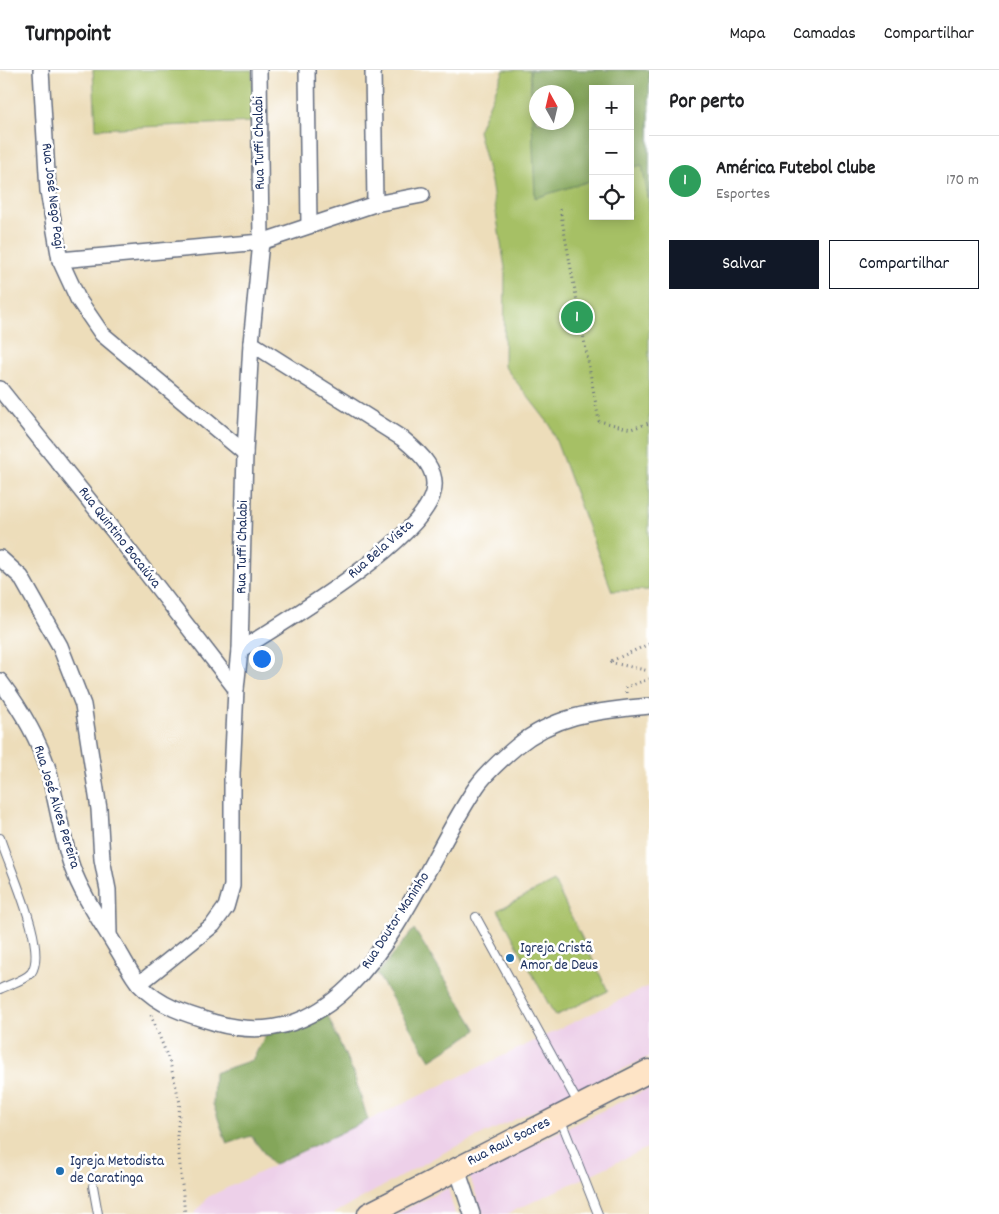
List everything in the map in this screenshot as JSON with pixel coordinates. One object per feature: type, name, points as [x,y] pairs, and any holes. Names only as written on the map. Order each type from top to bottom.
[{"type":"main road","name":"Rua Raul Soares","points":[[368,1214],[649,1072]]},
{"type":"street","name":"Rua José Nego Pagi","points":[[40,70],[48,191],[60,260],[78,298],[102,334],[245,453]]},
{"type":"street","name":"Rua Tuffi Chalabi","points":[[139,984],[213,926],[226,907],[232,886],[236,689],[240,650],[245,453],[251,343],[261,242],[259,70]]},
{"type":"street","points":[[307,70],[309,225]]},
{"type":"street","points":[[374,70],[375,204]]},
{"type":"street","points":[[60,260],[261,242],[375,204],[422,195]]},
{"type":"street","name":"Rua Bela Vista","points":[[240,650],[330,593],[421,516],[432,494],[433,475],[425,457],[403,439],[251,343]]},
{"type":"street","name":"Rua Quintino Bocaiúva","points":[[0,389],[124,544],[236,689]]},
{"type":"street","points":[[0,558],[21,577],[60,646],[84,705],[108,890],[109,935]]},
{"type":"street","name":"Rua José Alves Pereira","points":[[0,681],[28,723],[47,768],[73,869],[109,935]]},
{"type":"street","name":"Rua Doutor Maninho","points":[[109,935],[139,984],[157,1000],[178,1010],[234,1028],[279,1027],[310,1016],[333,1000],[372,962],[416,894],[445,838],[479,784],[515,748],[551,723],[568,717],[649,706]]},
{"type":"street","points":[[457,1169],[472,1214]]},
{"type":"lane","points":[[0,838],[32,929],[37,950],[36,963],[30,974],[0,989]]},
{"type":"lane","points":[[476,917],[580,1107]]},
{"type":"lane","points":[[559,1116],[598,1214]]},
{"type":"lane","points":[[93,1186],[98,1214]]},
{"type":"path","points":[[560,209],[599,421],[631,429],[649,423]]},
{"type":"path","points":[[649,644],[609,662],[649,671]]},
{"type":"path","points":[[139,984],[170,1064],[180,1104],[177,1136],[185,1214]]},
{"type":"shaded area","points":[[649,986],[649,1057],[443,1153],[333,1214],[194,1214],[208,1197]]},
{"type":"shaded area","points":[[649,1088],[649,1147],[507,1214],[483,1214],[469,1175]]},
{"type":"shaded area","points":[[448,1188],[455,1214],[396,1214]]},
{"type":"green space","points":[[93,70],[252,70],[254,122],[96,129]]},
{"type":"green space","points":[[504,70],[649,70],[649,590],[612,591],[550,425],[504,366],[505,268],[491,182],[478,131]]},
{"type":"green space","points":[[530,70],[649,70],[649,203],[642,165],[634,167],[634,85],[589,85],[589,181],[535,198],[532,130],[574,130],[574,85],[531,85]]},
{"type":"green space","points":[[554,881],[608,991],[555,1016],[498,910]]},
{"type":"green space","points":[[414,929],[477,1030],[430,1060],[377,974]]},
{"type":"green space","points":[[327,1014],[354,1075],[368,1120],[273,1165],[251,1136],[227,1144],[213,1104],[214,1073],[252,1060],[266,1035]]},
{"type":"place","name":"América Futebol Clube","points":[[577,317]]},
{"type":"place","name":"Igreja Cristã Amor de Deus","points":[[510,958]]},
{"type":"place","name":"Igreja Metodista de Caratinga","points":[[60,1171]]}]
